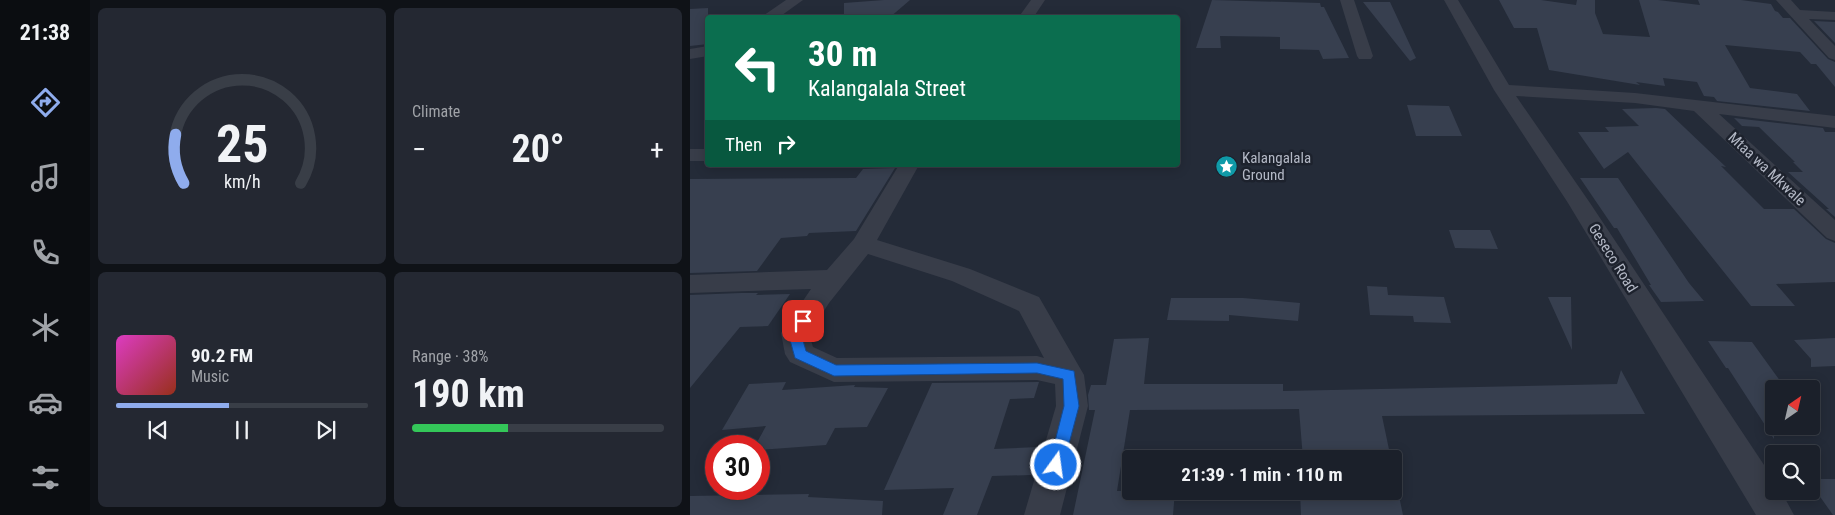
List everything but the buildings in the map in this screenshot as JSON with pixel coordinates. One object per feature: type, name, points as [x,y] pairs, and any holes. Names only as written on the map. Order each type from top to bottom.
[{"type":"street","points":[[772,15],[796,0]]},
{"type":"street","points":[[1027,15],[1038,0]]},
{"type":"street","points":[[1347,0],[1365,56]]},
{"type":"street","name":"Geseco Road","points":[[1451,0],[1503,90],[1579,204],[1776,515]]},
{"type":"street","points":[[1783,0],[1835,55]]},
{"type":"street","points":[[1796,14],[1835,16]]},
{"type":"street","points":[[690,54],[705,52]]},
{"type":"street","points":[[1503,90],[1635,98],[1835,122]]},
{"type":"street","name":"Mtaa wa Mkwale","points":[[1700,106],[1835,233]]},
{"type":"street","points":[[690,155],[705,155]]},
{"type":"street","points":[[908,167],[863,244],[833,280],[794,333],[800,354],[834,370],[1037,368],[1069,375]]},
{"type":"street","points":[[863,244],[961,275],[1029,304],[1069,375],[1072,406],[1042,515]]},
{"type":"street","points":[[690,284],[833,280]]},
{"type":"place","name":"Kalangalala Ground","points":[[1226,167]]},
{"type":"route","points":[[803,321],[794,333],[800,354],[834,370],[1037,368],[1069,375],[1072,406],[1056,465]]}]
